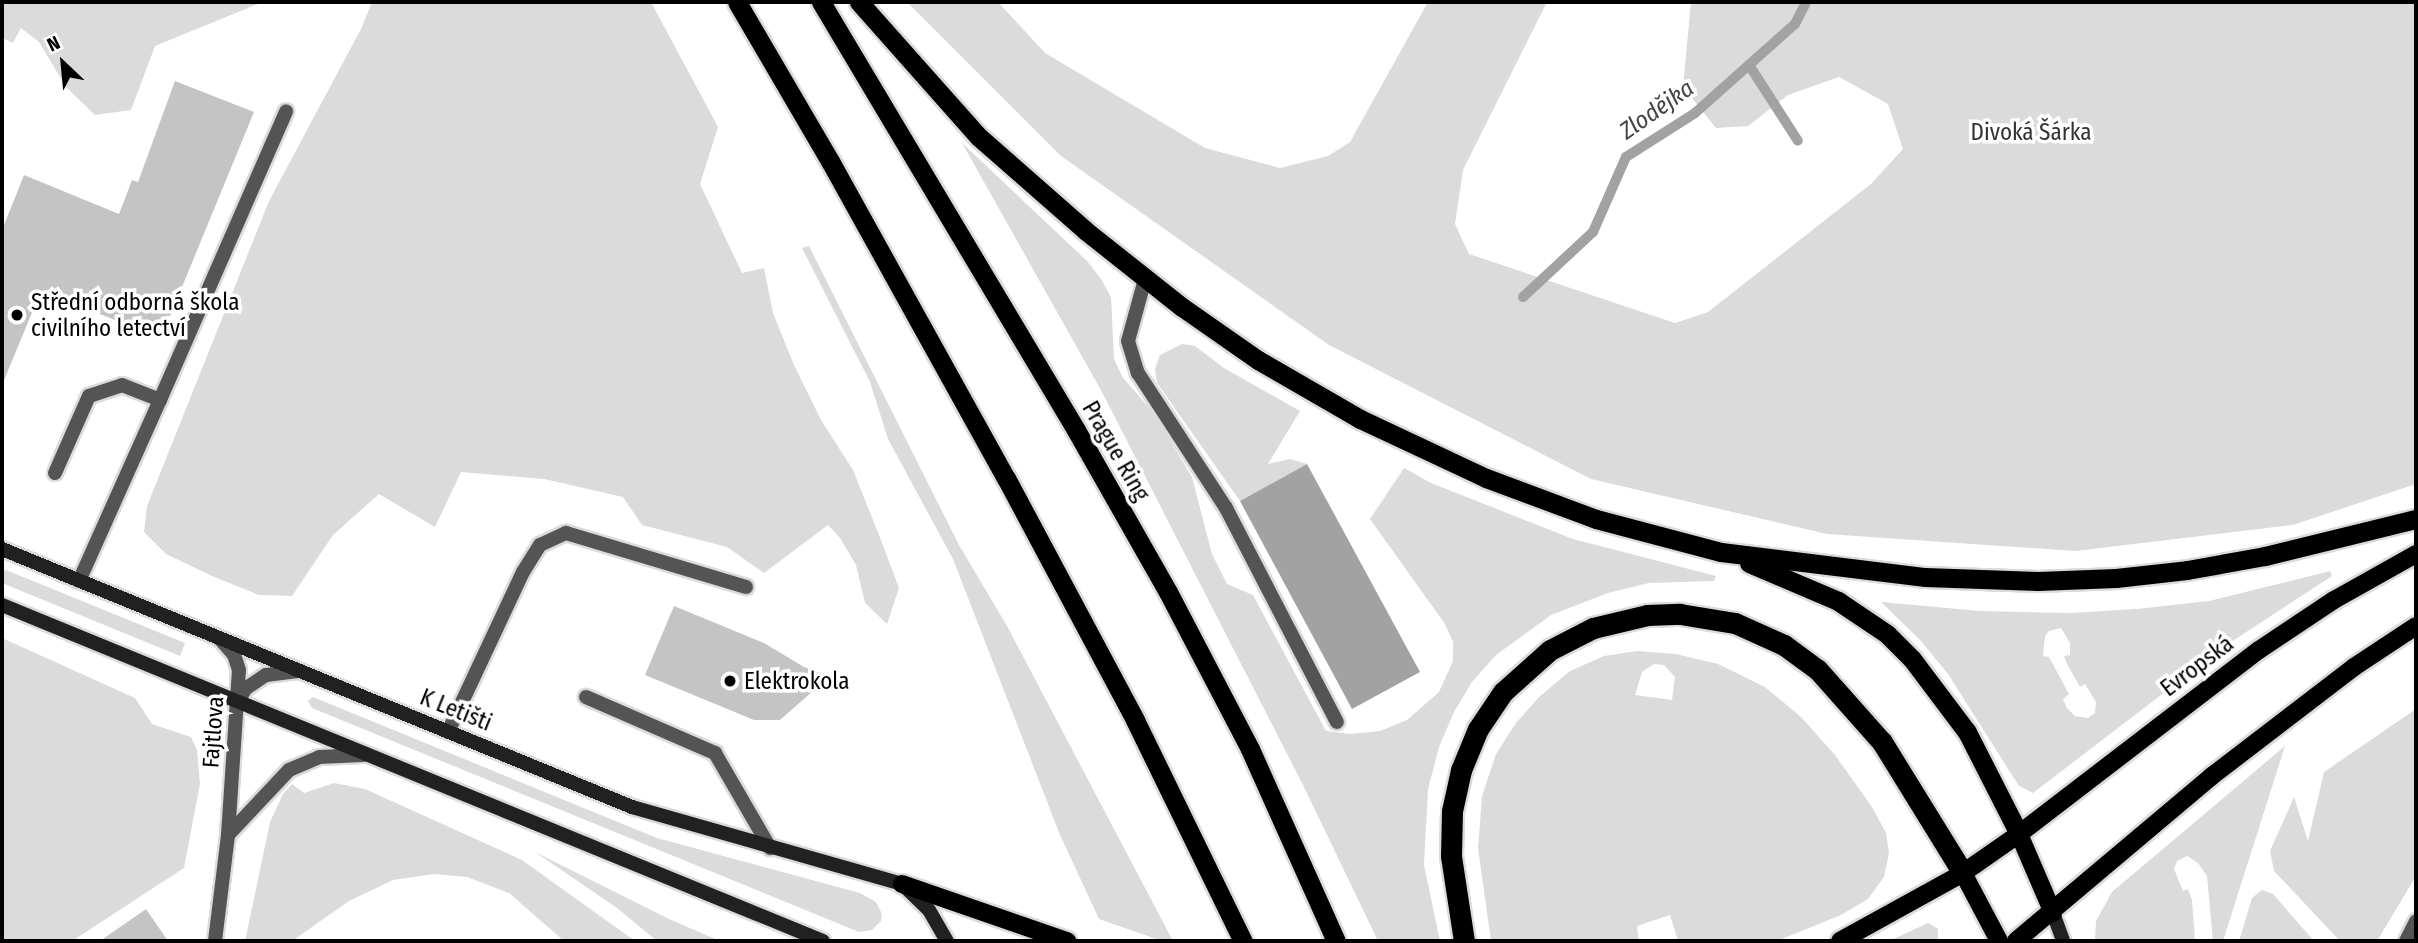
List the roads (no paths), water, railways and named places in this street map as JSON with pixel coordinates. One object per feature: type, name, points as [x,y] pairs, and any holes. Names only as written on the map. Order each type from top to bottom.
[{"type":"highway","points":[[737,2],[892,271],[1006,478],[1135,720],[1243,941]]},
{"type":"highway","name":"Prague Ring","points":[[821,2],[1076,430],[1168,592],[1250,749],[1336,941]]},
{"type":"highway","points":[[859,2],[979,137],[1145,279],[1258,360],[1360,419],[1422,450],[1574,511],[1721,552],[1809,586],[1866,618],[1887,634],[1926,675],[1967,732],[2020,834]]},
{"type":"highway","points":[[1721,552],[1924,577],[2038,581],[2103,578],[2188,570],[2265,556],[2416,519]]},
{"type":"highway","points":[[1464,941],[1452,866],[1452,811],[1461,769],[1478,729],[1503,692],[1550,650],[1593,628],[1647,615],[1681,614],[1735,623],[1777,641],[1818,670],[1882,742],[1963,873]]},
{"type":"main road","name":"K Letišti","points":[[2,549],[632,807],[902,884]]},
{"type":"main road","name":"Evropská","points":[[1839,941],[1963,873],[2020,834],[2259,650],[2334,600],[2416,554]]},
{"type":"main road","points":[[2,605],[823,941]]},
{"type":"main road","points":[[2016,941],[2053,914],[2212,776],[2354,667],[2416,626]]},
{"type":"main road","points":[[2020,834],[2063,941]]},
{"type":"main road","points":[[1963,873],[1999,941]]},
{"type":"main road","points":[[902,884],[1063,940]]},
{"type":"main road","points":[[902,884],[929,910],[947,941]]},
{"type":"main road","points":[[1029,941],[1063,940]]},
{"type":"street","points":[[79,581],[286,111]]},
{"type":"street","points":[[1145,279],[1128,341],[1138,373],[1226,508],[1337,722]]},
{"type":"street","points":[[55,473],[89,396],[122,385],[160,400]]},
{"type":"street","points":[[448,732],[523,572],[540,545],[566,533],[746,587]]},
{"type":"street","name":"Fajtlova","points":[[215,941],[228,835],[238,701],[237,662],[220,639]]},
{"type":"street","points":[[238,701],[245,689],[266,675],[277,671],[300,671]]},
{"type":"street","points":[[586,697],[715,753],[770,848]]},
{"type":"street","points":[[228,835],[289,770],[319,757],[335,754],[374,756]]},
{"type":"street","points":[[2406,941],[2416,922]]},
{"type":"waterway","name":"Zlodějka","points":[[1523,297],[1593,232],[1626,157],[1695,113],[1795,24],[1806,2]]},
{"type":"waterway","points":[[1749,65],[1798,141]]},
{"type":"place","name":"Střední odborná škola civilního letectví","points":[[17,315]]},
{"type":"place","name":"Elektrokola","points":[[730,681]]},
{"type":"park label","name":"Divoká Šárka","points":[[2031,132]]}]
